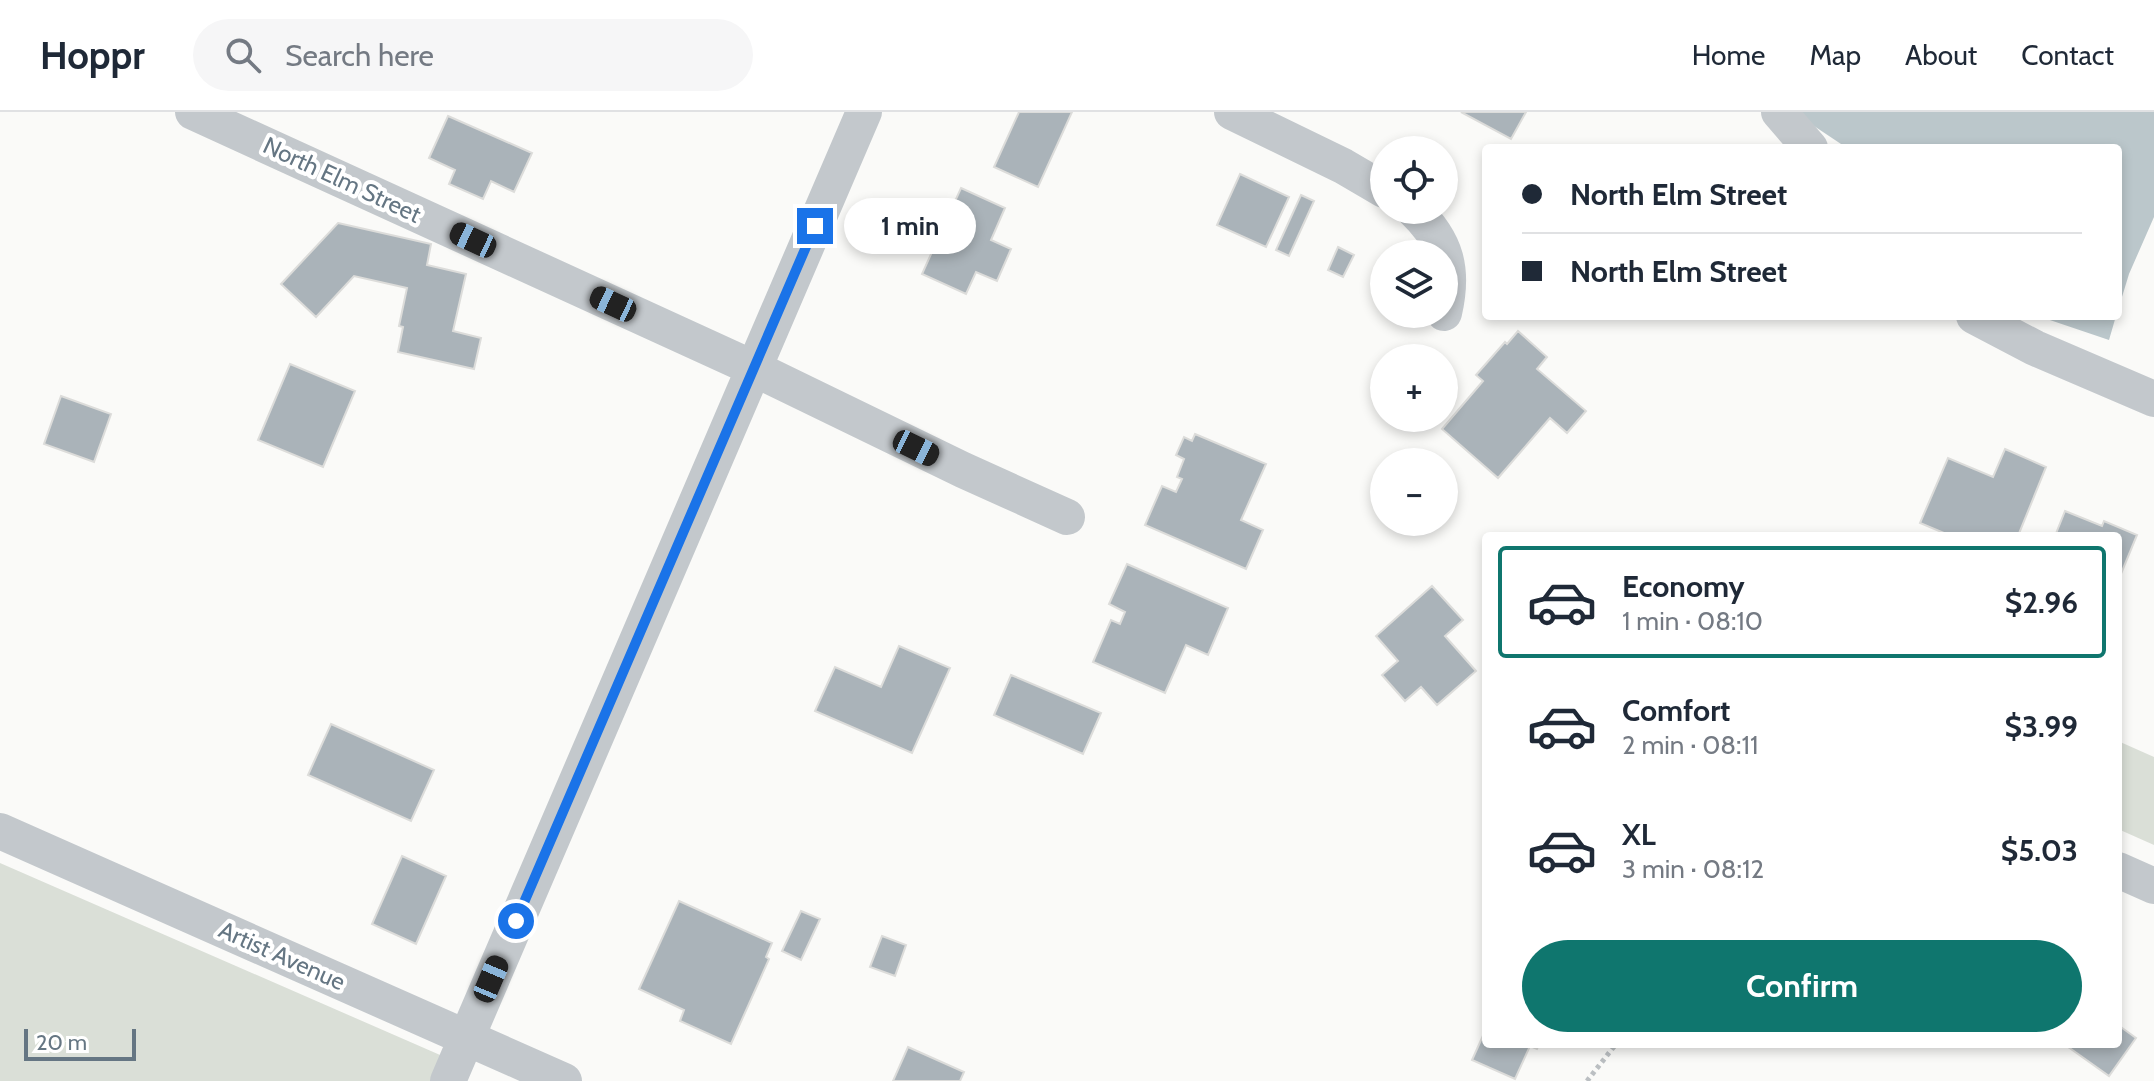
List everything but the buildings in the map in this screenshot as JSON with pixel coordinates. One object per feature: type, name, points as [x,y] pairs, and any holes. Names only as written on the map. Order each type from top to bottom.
[{"type":"street","name":"North Elm Street","points":[[193,112],[753,368],[1067,517]]},
{"type":"street","points":[[448,1081],[864,112]]},
{"type":"street","points":[[1232,112],[1370,182]]},
{"type":"street","points":[[1779,112],[1807,144]]},
{"type":"street","points":[[1982,320],[2035,348],[2154,399]]},
{"type":"street","name":"Artist Avenue","points":[[0,831],[564,1081]]},
{"type":"street","points":[[2122,872],[2154,886]]},
{"type":"path","points":[[1587,1081],[1613,1048]]},
{"type":"shaded area","points":[[1800,112],[2154,112],[2154,217],[2122,297],[2122,144],[1841,144],[1802,118]]},
{"type":"shaded area","points":[[2050,320],[2115,320],[2109,340]]},
{"type":"shaded area","points":[[2122,743],[2154,757],[2154,845],[2122,831]]},
{"type":"shaded area","points":[[0,863],[447,1058],[438,1081],[0,1081]]},
{"type":"route","points":[[516,921],[815,226]]}]
